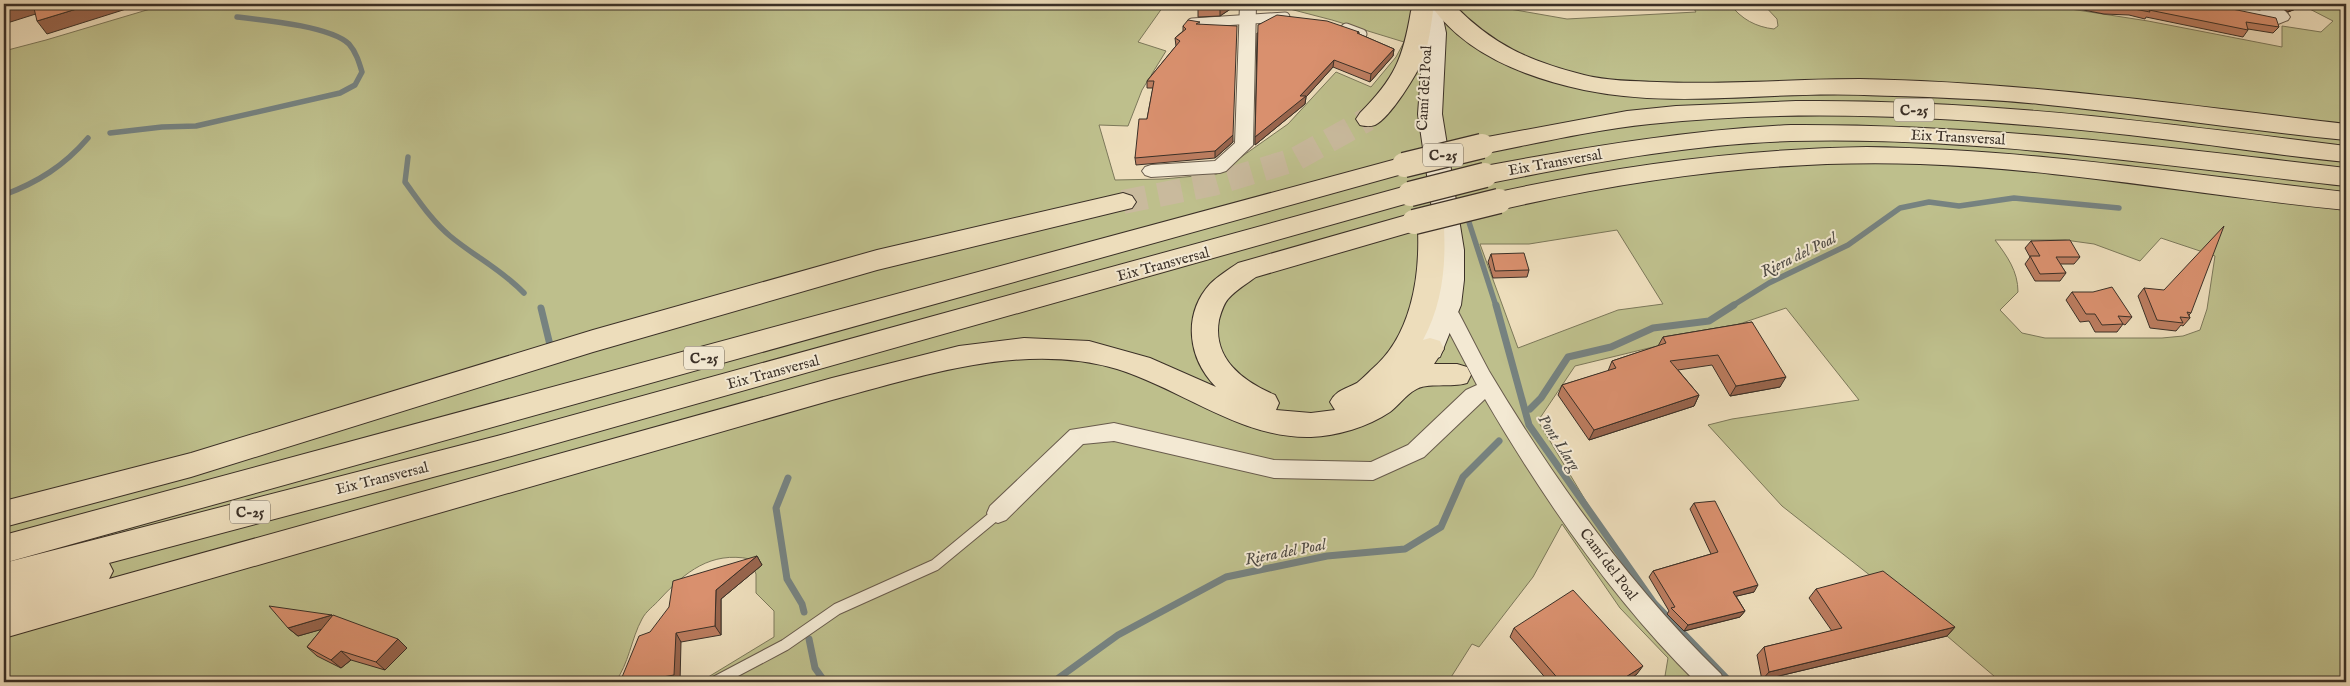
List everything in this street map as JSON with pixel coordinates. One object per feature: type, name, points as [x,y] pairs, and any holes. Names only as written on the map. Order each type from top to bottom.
[{"type":"highway","points":[[1368,119],[1387,100],[1411,61],[1428,6],[1465,28],[1488,46],[1518,63],[1585,83],[1641,89],[1692,91],[1860,87],[2037,96],[2346,132]]},
{"type":"highway","name":"Eix Transversal","points":[[4,548],[1404,165],[1482,146],[1574,127],[1674,114],[1779,109],[1907,110],[2096,124],[2346,154]]},
{"type":"highway","name":"Eix Transversal","points":[[4,577],[497,448],[1485,174],[1592,154],[1684,142],[1800,133],[1928,134],[2071,145],[2346,176]]},
{"type":"highway","points":[[1422,225],[1432,256],[1430,282],[1421,313],[1407,345],[1396,362],[1368,389],[1350,400],[1332,406],[1312,409],[1287,408],[1262,402],[1244,394],[1229,384],[1209,358],[1204,342],[1203,325],[1208,309],[1217,294],[1229,282],[1248,270],[1270,262],[1422,225],[1499,201],[1564,185],[1691,166],[1830,156],[1898,156],[1998,160],[2346,201]]},
{"type":"highway","points":[[4,514],[191,465],[593,341],[877,260],[1123,202]]},
{"type":"highway","points":[[4,623],[832,389],[941,360],[1025,348],[1090,352],[1139,366],[1258,417],[1304,424],[1337,422],[1360,416],[1394,394],[1407,381],[1430,349]]},
{"type":"highway","points":[[1407,381],[1420,376],[1457,375]]},
{"type":"highway","points":[[4,599],[497,448]]},
{"type":"street","points":[[1151,171],[1220,167],[1244,146],[1248,4]]},
{"type":"street","points":[[2205,4],[2282,18],[2281,15],[2262,4]]},
{"type":"street","name":"Camí del Poal","points":[[1428,6],[1421,128],[1422,225],[1440,246],[1442,268],[1436,303],[1427,333],[1430,349]]},
{"type":"street","name":"Camí del Poal","points":[[1428,6],[1435,33],[1430,100],[1431,128],[1451,250],[1451,280],[1447,309],[1430,349]]},
{"type":"street","name":"Camí del Poal","points":[[1447,309],[1487,384],[1513,427],[1596,550],[1642,608],[1705,680]]},
{"type":"street","points":[[1430,349],[1437,361],[1457,375],[1487,384]]},
{"type":"street","points":[[998,513],[1077,436],[1114,432],[1274,469],[1374,471],[1416,451],[1487,384]]},
{"type":"lane","points":[[1192,23],[1248,21],[1275,16],[1293,18]]},
{"type":"lane","points":[[1336,25],[1362,34]]},
{"type":"lane","points":[[715,682],[785,646],[837,609],[935,564],[998,513]]},
{"type":"green space","points":[[167,4],[1165,4],[1138,42],[1166,51],[1142,90],[1128,126],[1099,125],[1115,180],[1163,179],[1217,174],[1288,124],[1336,72],[1371,87],[1396,57],[1404,42],[1332,20],[1286,8],[1262,7],[1261,4],[1481,4],[1567,19],[1696,12],[1691,4],[1730,4],[1749,21],[1774,29],[1778,26],[1777,19],[1763,4],[2063,4],[2064,8],[2148,21],[2282,47],[2282,26],[2321,32],[2333,21],[2300,4],[2346,4],[2346,682],[2001,682],[1947,636],[1782,506],[1708,425],[1732,419],[1859,400],[1786,308],[1719,331],[1575,366],[1538,421],[1593,513],[1655,602],[1731,682],[1664,682],[1668,658],[1620,608],[1562,524],[1533,577],[1479,647],[1472,644],[1448,682],[700,682],[774,637],[774,611],[756,593],[756,574],[750,559],[736,557],[711,561],[700,566],[689,572],[669,589],[644,616],[638,627],[624,667],[615,682],[4,682],[4,51]],"holes":[[[1617,230],[1663,304],[1618,310],[1518,348],[1480,244],[1529,244]],[[2161,238],[2215,256],[2207,309],[2200,330],[2183,336],[2162,338],[2045,338],[2022,333],[2000,310],[2018,292],[2018,284],[2011,264],[1995,240],[2065,240],[2094,244],[2140,261]]]},
{"type":"building","points":[[4,4],[20,4],[4,9]]},
{"type":"building","points":[[33,4],[93,4],[37,21]]},
{"type":"building","points":[[1202,4],[1227,4],[1220,8],[1198,9]]},
{"type":"building","points":[[2089,4],[2208,4],[2276,18],[2279,27],[2246,22],[2248,30],[2149,10],[2150,12]]},
{"type":"building","points":[[1277,15],[1327,21],[1359,32],[1357,33],[1394,49],[1371,74],[1334,60],[1300,96],[1306,96],[1255,137],[1258,25]]},
{"type":"building","points":[[1188,20],[1200,22],[1196,24],[1237,26],[1233,135],[1215,151],[1135,158],[1139,119],[1147,119],[1154,81],[1147,81],[1180,41],[1175,38],[1186,29],[1183,26]]},
{"type":"building","points":[[2224,226],[2191,313],[2187,312],[2190,318],[2180,317],[2183,323],[2157,320],[2144,288],[2164,290]]},
{"type":"building","points":[[2070,240],[2080,257],[2056,257],[2066,273],[2040,274],[2030,256],[2040,256],[2031,241]]},
{"type":"building","points":[[1524,253],[1529,270],[1495,271],[1491,254]]},
{"type":"building","points":[[2112,287],[2132,317],[2118,316],[2123,324],[2102,325],[2095,314],[2086,314],[2072,292],[2093,292]]},
{"type":"building","points":[[1752,322],[1786,377],[1736,386],[1718,355],[1670,361],[1699,395],[1594,430],[1562,385],[1616,368],[1612,361],[1666,343],[1663,337]]},
{"type":"building","points":[[1715,501],[1758,585],[1733,592],[1745,611],[1688,625],[1671,608],[1675,607],[1653,571],[1718,552],[1694,503]]},
{"type":"building","points":[[757,556],[716,590],[715,626],[676,633],[674,675],[634,682],[620,682],[639,636],[650,632],[669,607],[673,581]]},
{"type":"building","points":[[1883,571],[1955,627],[1769,672],[1764,647],[1842,628],[1816,589]]},
{"type":"building","points":[[1573,590],[1643,666],[1618,682],[1561,682],[1514,628]]},
{"type":"building","points":[[269,606],[332,615],[288,628]]},
{"type":"building","points":[[333,615],[398,639],[376,662],[341,651],[331,660],[307,647]]},
{"type":"waterway","points":[[110,133],[162,127],[196,126],[340,93],[355,85],[362,72],[354,50],[340,38],[312,28],[237,17]]},
{"type":"waterway","points":[[4,195],[28,185],[50,172],[70,157],[88,138]]},
{"type":"waterway","points":[[408,157],[405,182],[443,230],[507,277],[524,293]]},
{"type":"waterway","name":"Riera del Poal","points":[[1732,306],[1769,283],[1848,245],[1900,208],[1929,202],[1959,206],[2014,198],[2119,208]]},
{"type":"waterway","name":"Pont Llarg","points":[[1466,213],[1496,306]]},
{"type":"waterway","name":"Pont Llarg","points":[[1496,305],[1529,425],[1654,603],[1729,681]]},
{"type":"waterway","name":"Riera del Poal","points":[[1530,409],[1541,398],[1568,357],[1611,347],[1653,328],[1709,321],[1734,305]]},
{"type":"waterway","points":[[541,308],[550,345]]},
{"type":"waterway","name":"Riera del Poal","points":[[1053,682],[1118,635],[1226,577],[1327,556],[1405,549],[1441,527],[1463,477],[1499,441]]},
{"type":"waterway","points":[[788,478],[776,508],[787,579],[802,604],[804,612]]},
{"type":"waterway","points":[[809,639],[815,668],[825,682]]},
{"type":"tunnel","points":[[1123,202],[1213,184],[1294,160],[1368,119]]}]
